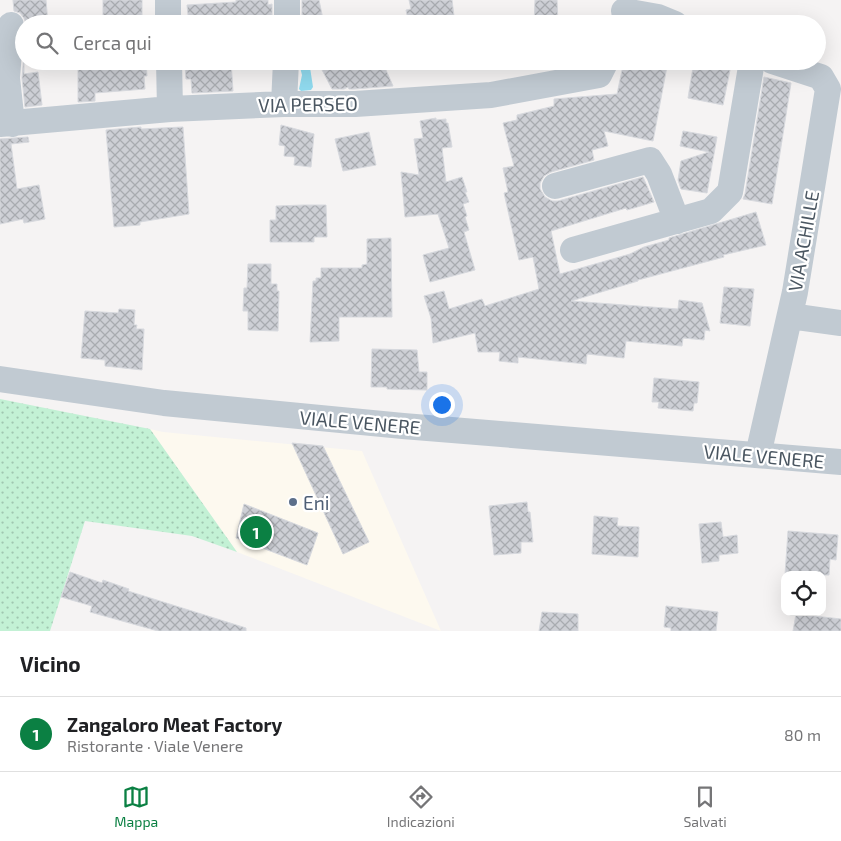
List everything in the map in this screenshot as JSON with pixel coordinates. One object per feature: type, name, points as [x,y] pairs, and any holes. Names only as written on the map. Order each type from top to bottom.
[{"type":"street","points":[[168,0],[168,15]]},
{"type":"street","points":[[287,0],[287,15]]},
{"type":"street","points":[[624,12],[644,15]]},
{"type":"street","points":[[6,124],[6,78],[11,25]]},
{"type":"street","points":[[169,70],[170,109]]},
{"type":"street","points":[[284,104],[286,70]]},
{"type":"street","name":"VIA PERSEO","points":[[6,124],[170,109],[284,104],[355,104],[490,95],[599,75],[602,70]]},
{"type":"street","points":[[573,250],[710,211],[730,192],[750,70]]},
{"type":"street","name":"VIA ACHILLE","points":[[758,455],[795,292],[828,89],[821,77],[800,70]]},
{"type":"street","points":[[555,186],[650,160],[659,174],[676,221]]},
{"type":"street","points":[[790,316],[841,323]]},
{"type":"street","name":"VIALE VENERE","points":[[0,379],[173,404],[403,426],[841,462]]},
{"type":"shaded area","name":"Eni","points":[[150,429],[163,432],[362,451],[441,631],[237,552]]},
{"type":"green space","points":[[0,399],[150,429],[237,552],[192,536],[85,521],[50,631],[0,631]]},
{"type":"water","points":[[301,70],[310,70],[313,87],[311,90],[301,91],[299,89],[302,75]]},
{"type":"building","points":[[13,0],[46,0],[47,15],[22,15],[14,11]]},
{"type":"building","points":[[103,0],[142,0],[142,15],[103,15]]},
{"type":"building","points":[[236,0],[268,0],[268,5],[272,4],[272,15],[188,15],[187,5],[236,2]]},
{"type":"building","points":[[302,0],[319,0],[322,15],[302,15]]},
{"type":"building","points":[[409,0],[452,0],[454,15],[407,15],[406,10],[411,9]]},
{"type":"building","points":[[535,0],[557,0],[558,15],[534,15]]},
{"type":"building","points":[[23,70],[24,74],[38,72],[42,105],[25,107]]},
{"type":"building","points":[[78,70],[147,70],[147,76],[144,76],[145,89],[95,93],[95,101],[78,102]]},
{"type":"building","points":[[185,70],[232,70],[233,91],[192,93],[191,79],[186,79]]},
{"type":"building","points":[[322,70],[386,70],[393,86],[354,89],[349,89],[348,87],[332,89]]},
{"type":"building","points":[[622,70],[666,70],[653,141],[604,131],[608,146],[592,150],[594,160],[551,172],[544,176],[540,183],[540,189],[545,197],[552,201],[558,201],[643,177],[654,202],[627,210],[626,208],[551,231],[560,274],[630,254],[644,247],[669,240],[669,238],[756,212],[766,245],[723,255],[724,257],[638,280],[571,301],[678,309],[679,300],[702,303],[710,331],[705,330],[704,340],[683,338],[682,346],[626,341],[624,358],[587,354],[586,364],[518,357],[518,363],[499,361],[500,352],[478,352],[475,333],[433,343],[431,318],[424,296],[444,291],[449,309],[482,299],[485,306],[539,289],[533,257],[519,260],[504,193],[508,192],[503,168],[514,166],[503,123],[517,120],[517,115],[554,106],[554,99],[617,94]]},
{"type":"building","points":[[693,70],[730,70],[723,105],[688,98]]},
{"type":"building","points":[[764,77],[791,83],[772,204],[743,199]]},
{"type":"building","points":[[436,118],[436,120],[446,119],[452,147],[442,148],[446,182],[462,177],[467,192],[465,192],[469,202],[463,204],[469,230],[464,232],[475,270],[430,282],[423,255],[449,248],[438,214],[405,217],[401,172],[419,175],[414,139],[423,138],[420,121]]},
{"type":"building","points":[[281,125],[314,134],[311,167],[294,165],[295,157],[284,156],[285,146],[279,145]]},
{"type":"building","points":[[141,127],[141,129],[183,127],[189,214],[140,222],[140,225],[114,227],[106,130]]},
{"type":"building","points":[[683,131],[717,137],[707,193],[681,189],[678,180],[681,161],[709,152],[680,146]]},
{"type":"building","points":[[369,132],[376,165],[343,171],[335,139]]},
{"type":"building","points":[[28,137],[29,142],[11,144],[17,189],[39,185],[45,219],[24,223],[23,219],[0,224],[0,139]]},
{"type":"building","points":[[326,205],[327,237],[314,237],[314,242],[270,242],[270,220],[276,220],[276,206]]},
{"type":"building","points":[[391,238],[392,317],[339,317],[339,341],[310,342],[313,281],[316,281],[316,278],[321,278],[321,268],[362,268],[362,265],[367,264],[367,239]]},
{"type":"building","points":[[248,264],[271,264],[271,284],[277,284],[277,291],[279,291],[278,331],[248,330],[248,311],[243,311],[244,288],[247,288]]},
{"type":"building","points":[[724,287],[754,289],[750,326],[720,323]]},
{"type":"building","points":[[119,309],[135,310],[134,325],[137,325],[136,329],[144,329],[142,370],[105,366],[105,360],[81,358],[85,311],[118,313]]},
{"type":"building","points":[[372,349],[417,350],[419,372],[427,372],[427,390],[371,387]]},
{"type":"building","points":[[654,378],[699,382],[697,403],[694,403],[693,411],[658,408],[659,402],[652,402]]},
{"type":"building","points":[[292,443],[323,446],[369,542],[343,554]]},
{"type":"building","points":[[527,502],[533,542],[521,542],[521,553],[494,555],[489,506]]},
{"type":"building","points":[[244,504],[318,533],[307,565],[236,538]]},
{"type":"building","points":[[594,516],[618,518],[617,526],[639,527],[638,557],[592,554]]},
{"type":"building","points":[[721,522],[723,537],[737,535],[738,553],[719,555],[719,561],[702,563],[699,524]]},
{"type":"building","points":[[788,531],[838,535],[836,560],[830,559],[829,575],[826,575],[826,571],[785,571]]},
{"type":"building","points":[[70,572],[102,583],[103,580],[129,589],[128,591],[246,628],[246,631],[158,631],[90,612],[92,606],[61,597]]},
{"type":"building","points":[[666,606],[718,612],[716,631],[671,631],[671,628],[664,627]]},
{"type":"building","points":[[542,612],[578,614],[578,631],[539,631]]},
{"type":"building","points":[[796,616],[841,619],[841,631],[793,631]]},
{"type":"place","name":"Eni","points":[[293,502]]},
{"type":"place","name":"Zangaloro Meat Factory","points":[[256,532]]}]
